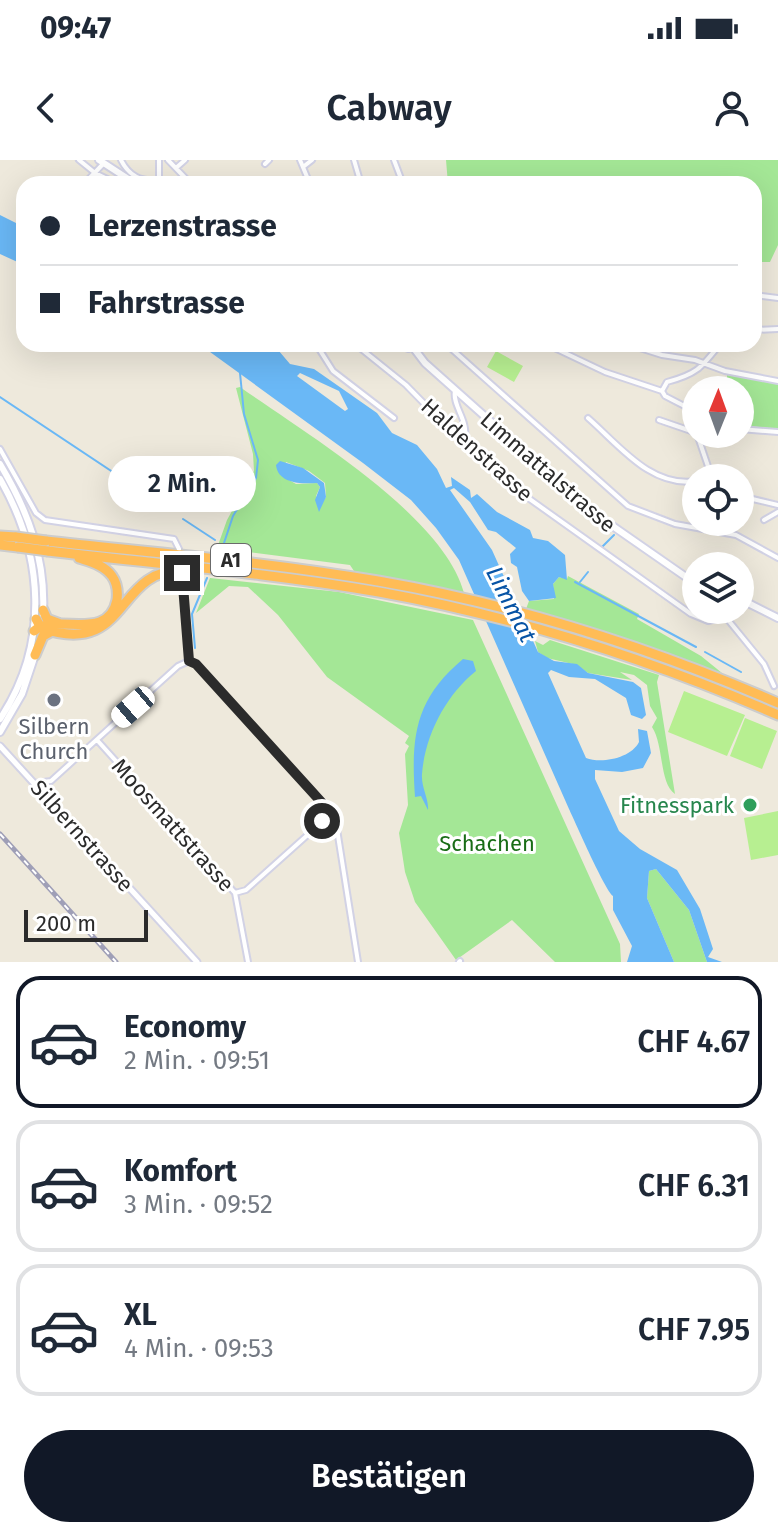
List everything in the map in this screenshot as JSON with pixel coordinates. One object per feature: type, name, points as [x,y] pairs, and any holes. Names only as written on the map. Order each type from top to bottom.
[{"type":"highway","name":"A1","points":[[0,534],[47,546],[280,566],[453,596],[548,620],[668,659],[773,701]]},
{"type":"highway","name":"A1","points":[[0,545],[16,540]]},
{"type":"highway","name":"A1","points":[[47,546],[60,552],[257,574],[377,592],[459,609],[554,633],[654,665],[774,714]]},
{"type":"highway","points":[[41,627],[90,625],[105,618],[115,605],[117,586],[102,567],[60,552]]},
{"type":"highway","points":[[41,627],[88,632],[105,627],[140,584],[161,572],[257,574]]},
{"type":"highway","points":[[43,610],[50,621],[73,625]]},
{"type":"highway","points":[[35,655],[43,636],[41,627]]},
{"type":"main road","points":[[101,162],[123,176]]},
{"type":"main road","name":"Limmattalstrasse","points":[[419,352],[455,390],[591,511],[682,574]]},
{"type":"main road","points":[[0,464],[20,500],[36,540],[43,610],[41,627],[17,691],[0,719]]},
{"type":"main road","points":[[0,479],[31,550],[41,627]]},
{"type":"main road","points":[[754,606],[778,618]]},
{"type":"main road","points":[[0,732],[22,694],[35,655]]},
{"type":"street","points":[[79,160],[101,176]]},
{"type":"street","points":[[121,160],[136,176]]},
{"type":"street","points":[[168,160],[184,176]]},
{"type":"street","points":[[176,168],[185,160]]},
{"type":"street","points":[[300,160],[307,176]]},
{"type":"street","points":[[303,167],[312,160]]},
{"type":"street","points":[[92,176],[101,162]]},
{"type":"street","points":[[321,352],[333,371],[394,418]]},
{"type":"street","name":"Haldenstrasse","points":[[365,352],[406,385],[450,430],[465,437],[480,457],[517,490],[682,608]]},
{"type":"street","points":[[455,352],[614,497],[642,514],[682,525]]},
{"type":"street","points":[[562,352],[598,370],[662,391],[682,405]]},
{"type":"street","points":[[656,352],[778,381]]},
{"type":"street","points":[[662,391],[667,382],[692,376],[714,352]]},
{"type":"street","points":[[455,390],[453,398],[464,419],[465,437]]},
{"type":"street","points":[[588,418],[649,471],[670,481],[682,481]]},
{"type":"street","points":[[659,420],[682,428]]},
{"type":"street","points":[[754,430],[778,432]]},
{"type":"street","points":[[0,449],[36,513],[45,520],[174,539],[179,549]]},
{"type":"street","points":[[754,499],[778,505]]},
{"type":"street","points":[[764,520],[778,512]]},
{"type":"street","points":[[732,536],[778,558]]},
{"type":"street","points":[[182,573],[189,661]]},
{"type":"street","points":[[730,624],[764,664],[774,686]]},
{"type":"street","points":[[35,783],[48,783],[178,666],[189,661],[196,664],[331,814],[339,835],[358,962]]},
{"type":"street","name":"Moosmattstrasse","points":[[97,740],[235,893],[248,962]]},
{"type":"street","name":"Silbernstrasse","points":[[2,749],[197,962]]},
{"type":"street","points":[[235,893],[246,890],[331,814]]},
{"type":"green space","points":[[446,160],[778,160],[778,245],[770,262],[762,262],[762,176],[447,176]]},
{"type":"green space","points":[[495,352],[523,366],[514,382],[487,367]]},
{"type":"green space","points":[[754,380],[778,384],[778,429],[754,426]]},
{"type":"green space","points":[[240,387],[334,452],[401,506],[429,534],[451,564],[464,593],[354,571],[350,565],[217,548],[227,520],[254,471],[253,454],[236,388]],"holes":[[[286,462],[309,471],[325,483],[326,497],[321,505],[316,496],[320,487],[317,483],[296,484],[281,475]]]},
{"type":"green space","points":[[568,576],[639,614],[637,619],[701,656],[722,673],[526,609],[529,601],[554,599],[553,584],[559,577],[567,579]]},
{"type":"green space","name":"Schachen","points":[[210,578],[339,592],[473,620],[620,944],[621,962],[555,962],[512,920],[456,960],[415,902],[405,872],[399,833],[408,805],[405,754],[409,746],[405,743],[409,736],[327,677],[278,615],[248,587],[229,586],[196,613]]},
{"type":"green space","points":[[550,640],[659,675],[657,682],[675,794],[666,781],[652,727],[657,718],[650,706],[647,685],[634,675],[620,672],[632,680],[588,673],[577,665],[547,658],[538,652],[535,641],[543,645]]},
{"type":"green space","points":[[684,691],[745,715],[727,756],[668,732]]},
{"type":"green space","points":[[745,718],[777,731],[762,769],[730,756]]},
{"type":"green space","points":[[778,811],[778,855],[751,860],[744,818]]},
{"type":"green space","points":[[656,869],[689,910],[707,962],[674,962],[647,898],[649,871]]},
{"type":"water","points":[[0,215],[16,223],[16,261],[0,254]]},
{"type":"water","name":"Limmat","points":[[210,352],[280,352],[290,364],[314,369],[377,413],[392,433],[417,445],[437,469],[446,488],[452,486],[451,477],[470,490],[471,498],[477,494],[497,512],[530,530],[533,538],[548,541],[565,555],[567,580],[559,577],[553,584],[556,598],[529,601],[522,591],[517,567],[511,563],[510,554],[516,548],[496,532],[488,530],[470,502],[454,488],[450,490],[492,550],[538,652],[554,661],[577,664],[588,673],[633,682],[641,688],[646,715],[642,719],[631,715],[626,698],[595,679],[569,677],[551,670],[548,673],[586,758],[608,760],[623,756],[639,742],[638,729],[647,731],[651,753],[643,768],[622,772],[595,770],[595,779],[619,831],[640,849],[677,870],[700,909],[713,949],[708,957],[722,962],[707,962],[689,910],[656,869],[649,871],[647,898],[674,962],[627,962],[632,946],[613,910],[613,896],[578,828],[459,560],[411,500]],"holes":[[[300,373],[339,391],[348,409],[345,411],[297,376]]]},
{"type":"water","points":[[280,461],[303,468],[324,483],[326,497],[319,512],[315,500],[320,487],[317,483],[298,483],[286,479],[276,465]]},
{"type":"water","points":[[463,659],[473,661],[476,671],[447,704],[427,745],[422,779],[428,810],[421,796],[415,797],[414,756],[419,721],[434,690]]},
{"type":"waterway","points":[[222,549],[233,516],[256,478],[258,460],[244,414],[240,373]]},
{"type":"waterway","points":[[0,397],[170,510]]},
{"type":"waterway","points":[[183,519],[215,540]]},
{"type":"waterway","points":[[601,548],[614,535]]},
{"type":"waterway","points":[[580,582],[588,572]]},
{"type":"waterway","points":[[195,648],[192,614],[207,578]]},
{"type":"waterway","points":[[575,582],[696,647]]},
{"type":"waterway","points":[[705,652],[741,672]]},
{"type":"railway","points":[[0,834],[116,962]]},
{"type":"place","name":"Silbern Church","points":[[54,700]]},
{"type":"place","name":"Fitnesspark","points":[[750,805]]},
{"type":"route","points":[[182,573],[189,661],[196,664],[324,805],[331,814],[322,821]]}]
